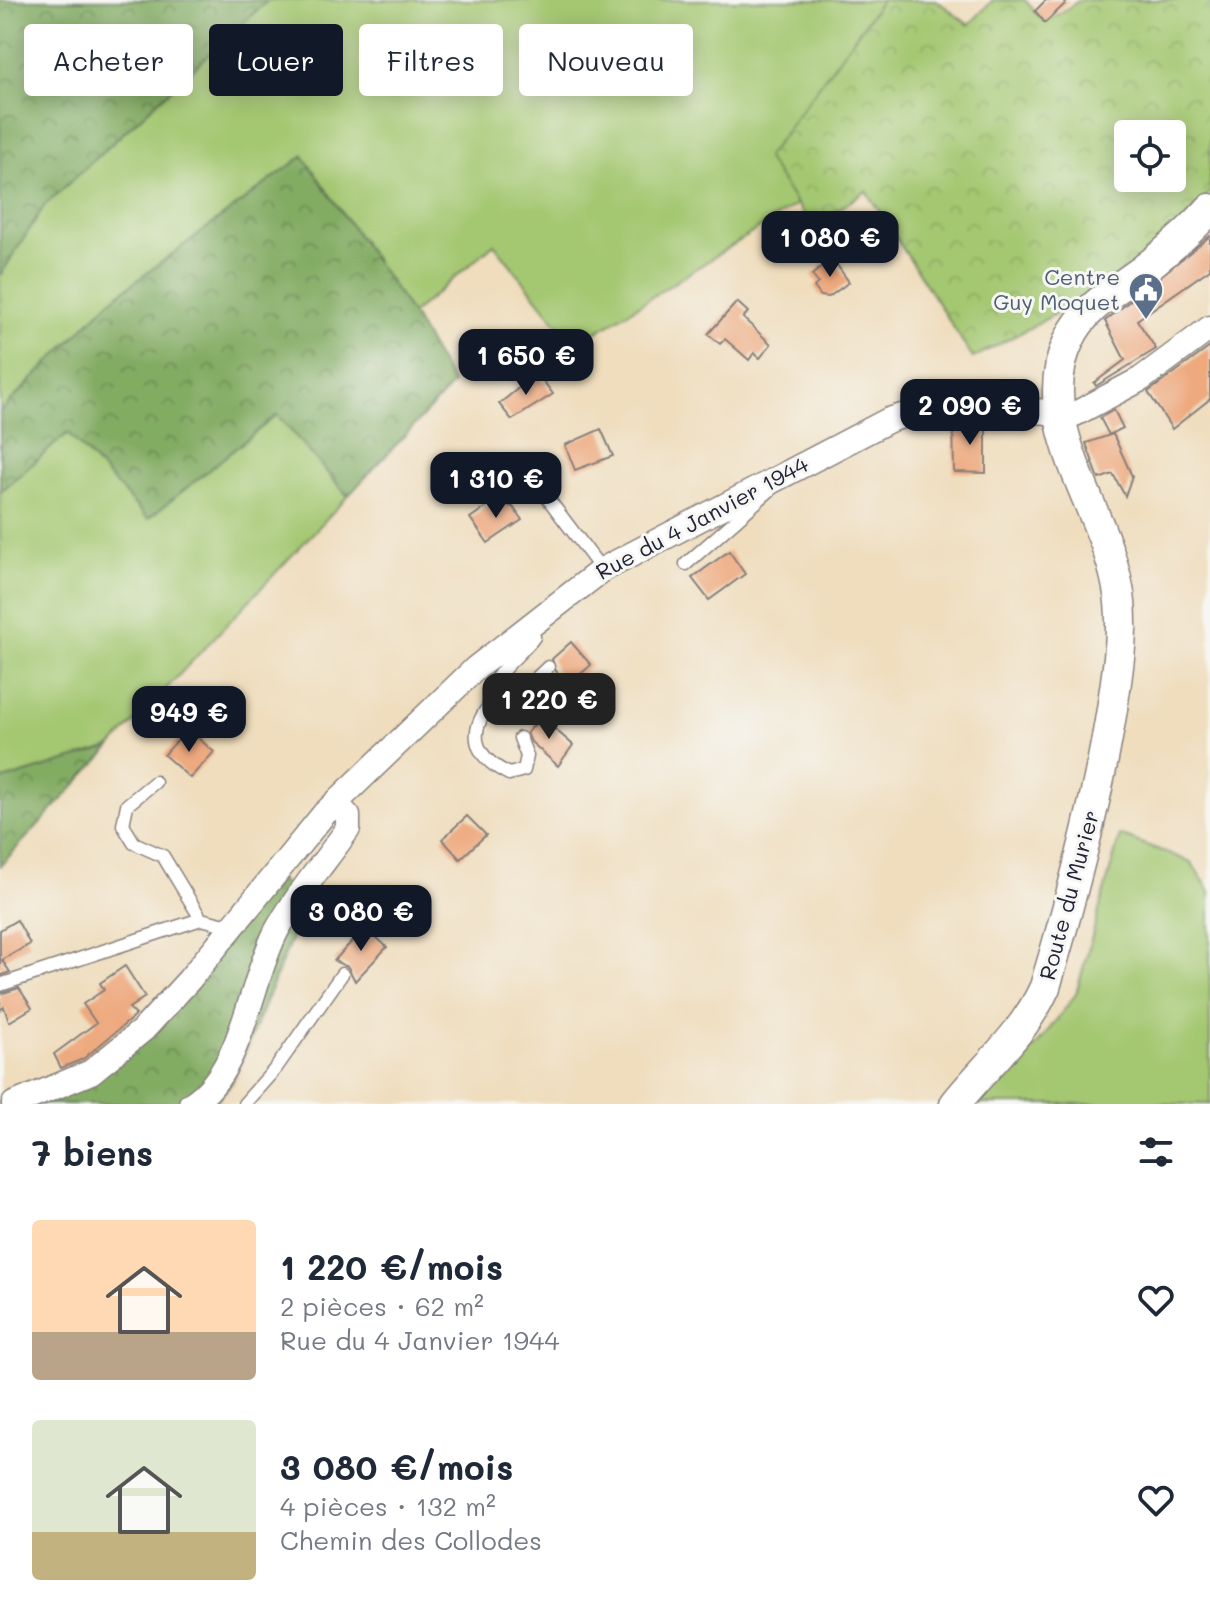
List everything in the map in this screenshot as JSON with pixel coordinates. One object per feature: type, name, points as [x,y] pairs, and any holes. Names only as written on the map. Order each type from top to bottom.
[{"type":"street","points":[[1058,399],[1069,337],[1082,318],[1171,248],[1210,209]]},
{"type":"street","name":"Rue du 4 Janvier 1944","points":[[14,1104],[91,1072],[144,1029],[234,927],[313,827],[476,668],[602,570],[889,420],[942,404],[1015,409],[1058,399],[1075,414],[1141,379],[1210,328]]},
{"type":"street","name":"Route du Murier","points":[[955,1104],[1016,1037],[1033,1014],[1045,987],[1098,786],[1119,656],[1117,582],[1099,519],[1068,445],[1058,399]]},
{"type":"street","points":[[191,1104],[208,1093],[224,1074],[253,985],[275,934],[300,891],[348,829],[348,816],[337,804]]},
{"type":"lane","points":[[686,564],[763,498],[778,477]]},
{"type":"lane","points":[[510,499],[526,490],[543,492],[602,570]]},
{"type":"lane","points":[[492,702],[490,696],[495,683],[534,637],[527,626]]},
{"type":"lane","points":[[492,702],[509,704],[548,667]]},
{"type":"lane","points":[[492,702],[479,717],[475,734],[488,762],[509,774],[524,770],[527,756],[520,738]]},
{"type":"lane","points":[[155,782],[127,805],[123,825],[134,843],[163,856],[201,919]]},
{"type":"lane","points":[[0,985],[201,919],[234,927]]},
{"type":"lane","points":[[244,1104],[276,1068],[342,974]]},
{"type":"green space","points":[[0,0],[268,0],[242,24],[209,24],[209,54],[193,69],[193,24],[24,24],[24,96],[164,96],[44,206],[0,276]]},
{"type":"green space","points":[[268,0],[882,0],[767,158],[797,204],[575,346],[494,244],[412,314],[303,156],[111,300],[0,412],[0,276],[44,206],[164,96],[193,96],[193,69],[209,54],[209,96],[343,96],[343,24],[242,24]]},
{"type":"green space","points":[[882,0],[936,0],[969,25],[993,0],[1025,0],[1045,23],[1080,0],[1210,0],[1210,192],[1157,245],[1070,305],[973,358],[866,191],[812,227],[766,158]]},
{"type":"green space","points":[[303,156],[412,314],[453,384],[348,496],[277,415],[148,519],[68,433],[0,492],[0,412],[111,300]]},
{"type":"green space","points":[[277,414],[348,496],[111,747],[0,781],[0,492],[68,433],[148,519]]},
{"type":"green space","points":[[111,747],[0,866],[0,781]]},
{"type":"green space","points":[[1120,835],[1191,862],[1210,891],[1210,1104],[971,1104],[1038,1044],[1076,994]]},
{"type":"green space","points":[[280,880],[307,901],[232,1083],[213,1104],[0,1104],[0,1100],[97,1064]]},
{"type":"building","points":[[1046,0],[1069,0],[1045,23],[1035,11]]},
{"type":"building","points":[[1210,236],[1210,269],[1137,320],[1156,349],[1096,386],[1094,383],[1125,360],[1105,321]]},
{"type":"building","points":[[832,258],[849,282],[829,297],[821,296],[814,287],[818,283],[812,275]]},
{"type":"building","points":[[737,302],[748,312],[743,318],[771,344],[760,358],[754,353],[749,360],[725,339],[720,344],[708,334]]},
{"type":"building","points":[[1210,347],[1210,399],[1172,429],[1148,392]]},
{"type":"building","points":[[537,373],[553,394],[512,420],[499,404]]},
{"type":"building","points":[[1114,410],[1123,428],[1109,435],[1100,418]]},
{"type":"building","points":[[953,420],[986,422],[986,473],[954,472]]},
{"type":"building","points":[[601,429],[613,456],[575,470],[565,445]]},
{"type":"building","points":[[1113,434],[1132,476],[1125,496],[1113,474],[1099,479],[1086,443]]},
{"type":"building","points":[[501,497],[503,504],[513,507],[522,520],[488,543],[470,518]]},
{"type":"building","points":[[729,551],[745,574],[709,600],[692,578]]},
{"type":"building","points":[[571,642],[591,665],[568,685],[556,671],[552,659]]},
{"type":"building","points":[[541,717],[573,745],[558,766],[531,742],[527,733]]},
{"type":"building","points":[[188,729],[214,752],[190,778],[164,755]]},
{"type":"building","points":[[467,816],[486,835],[460,859],[442,839]]},
{"type":"building","points":[[17,920],[30,944],[2,960],[10,972],[0,976],[0,930]]},
{"type":"building","points":[[365,927],[387,947],[355,981],[348,967],[334,961]]},
{"type":"building","points":[[125,966],[145,997],[129,1008],[136,1015],[83,1059],[61,1068],[54,1054],[96,1023],[83,1004],[104,990],[100,983]]},
{"type":"building","points":[[19,988],[32,1008],[9,1022],[4,1007],[0,1010],[0,994]]},
{"type":"place","name":"Centre Guy Moquet","points":[[1146,321]]}]
